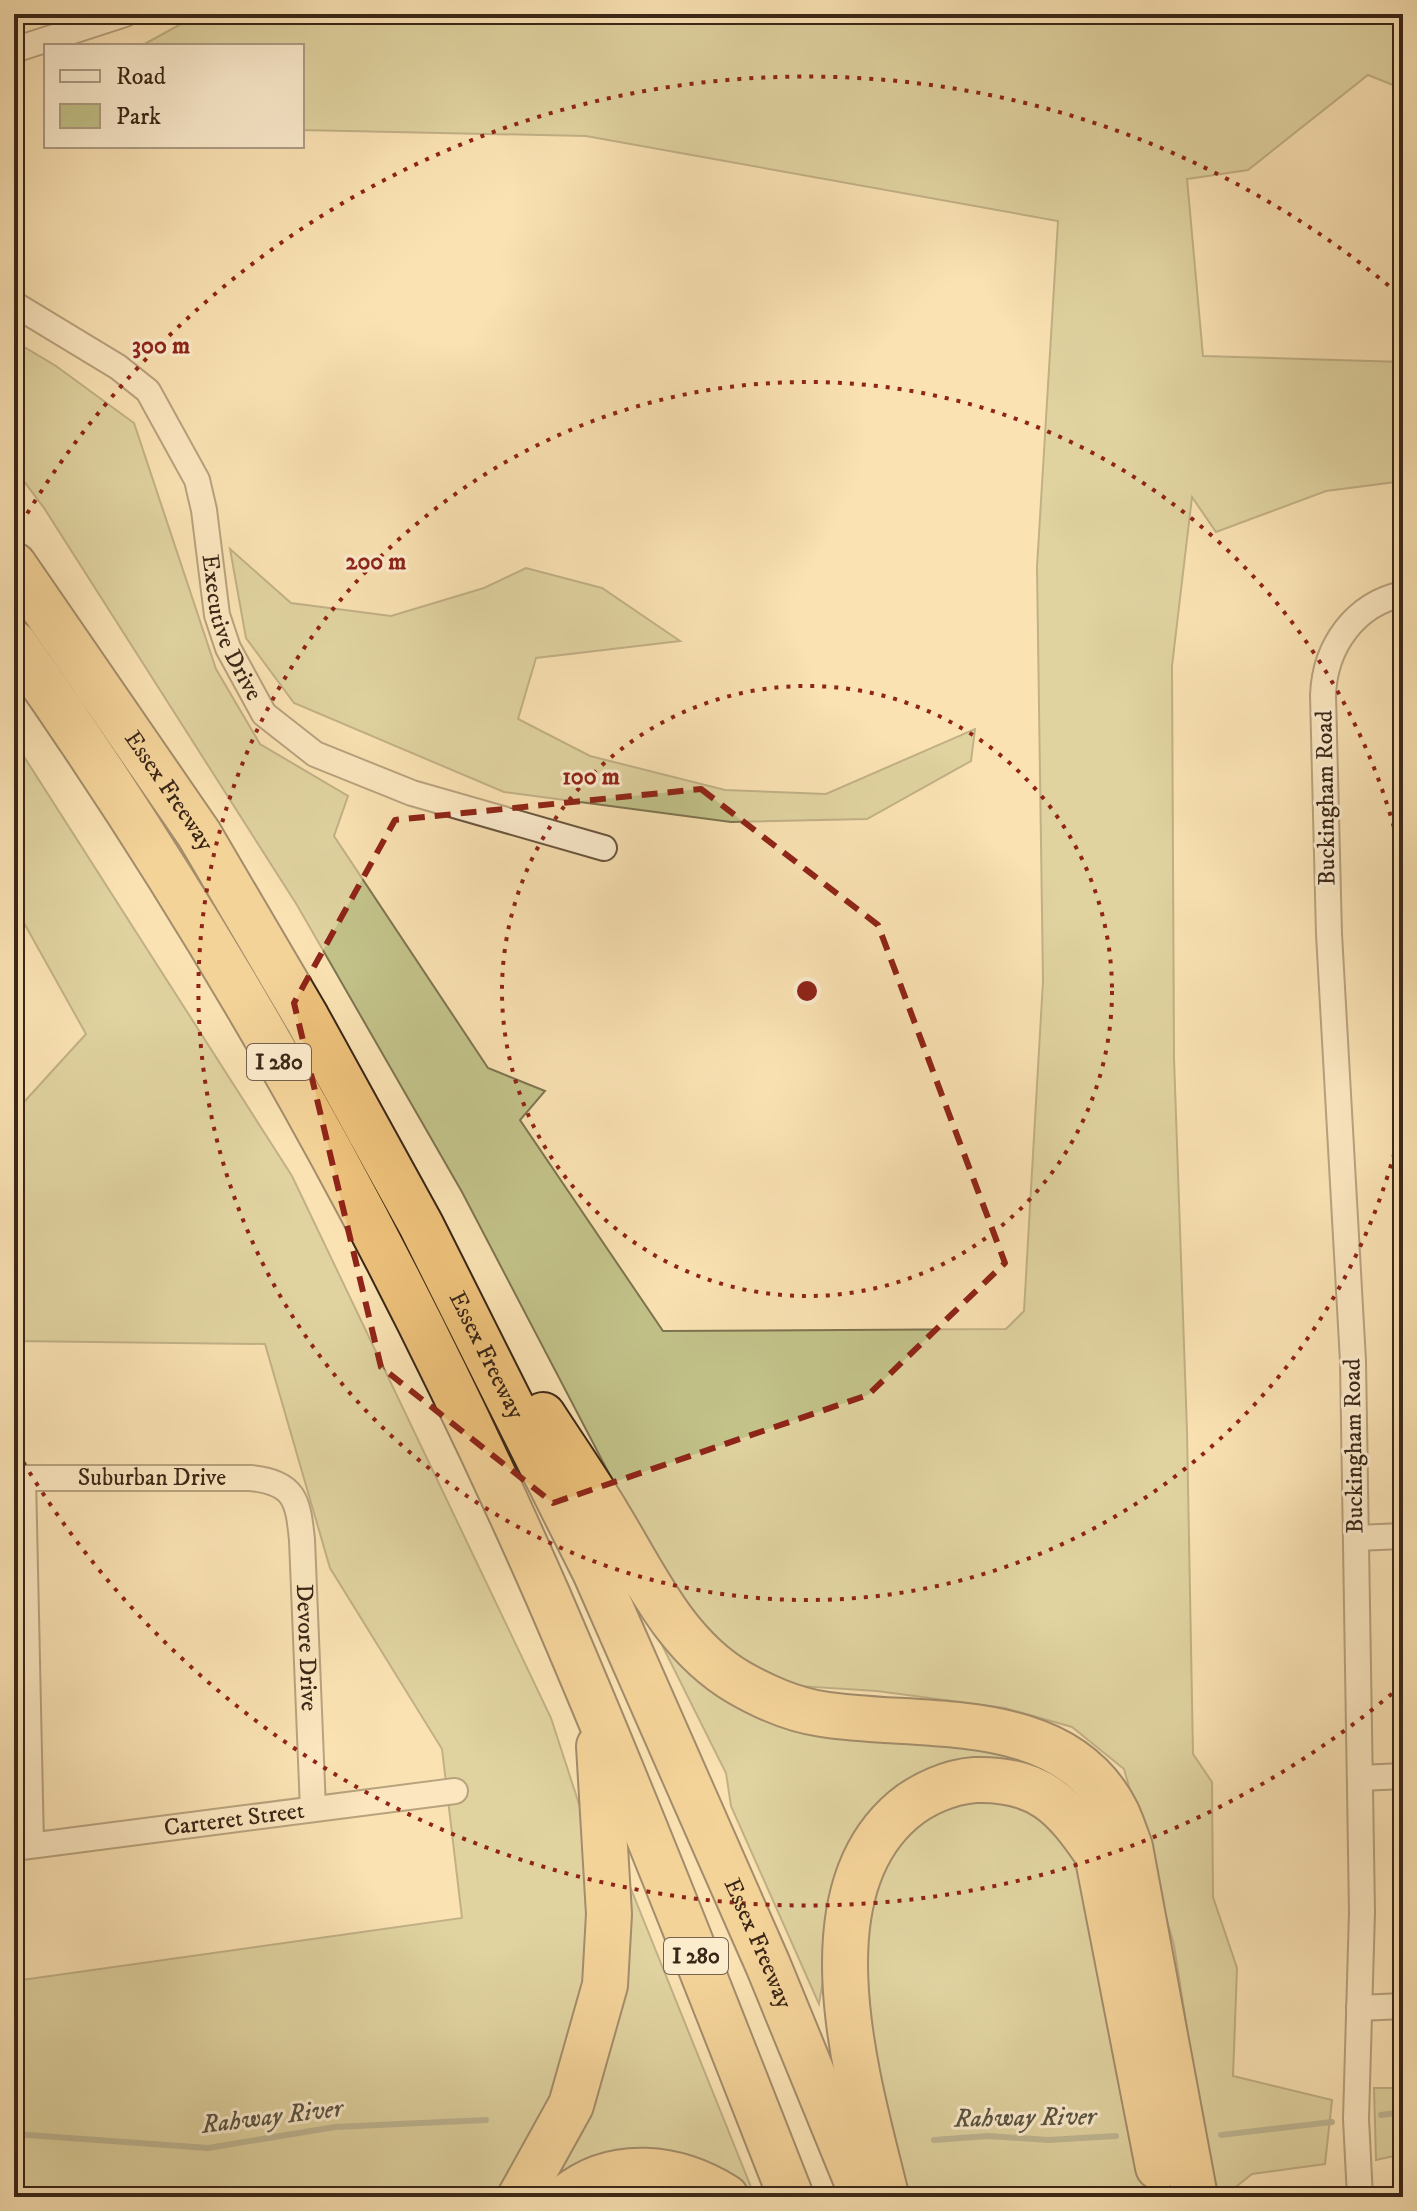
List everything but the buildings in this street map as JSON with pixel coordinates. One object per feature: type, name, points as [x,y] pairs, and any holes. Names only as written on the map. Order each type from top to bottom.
[{"type":"highway","name":"Essex Freeway","points":[[14,565],[199,834],[307,1018],[421,1225],[595,1572],[768,1965],[863,2197]]},
{"type":"highway","name":"Essex Freeway","points":[[14,643],[75,731],[195,920],[251,1012],[377,1239],[511,1516],[598,1715],[791,2197]]},
{"type":"highway","points":[[421,1225],[601,1505],[646,1583],[693,1647],[714,1665],[738,1682],[778,1701],[820,1714],[938,1723],[997,1731],[1039,1742],[1068,1757],[1095,1781],[1117,1812],[1130,1847],[1195,2197]]},
{"type":"highway","points":[[520,2197],[571,2105],[605,1985],[609,1914],[598,1715]]},
{"type":"highway","points":[[887,2197],[854,2067],[849,2033],[845,1962],[860,1869],[887,1824],[909,1805],[944,1787],[967,1781],[997,1780],[1044,1794],[1074,1820],[1097,1854],[1164,2197]]},
{"type":"highway","points":[[566,2197],[591,2181],[634,2170],[678,2174],[726,2197]]},
{"type":"street","points":[[14,50],[125,14]]},
{"type":"street","name":"Executive Drive","points":[[14,304],[118,367],[148,391],[197,480],[204,510],[217,615],[228,648],[264,714],[315,754],[398,788],[604,848]]},
{"type":"street","name":"Buckingham Road","points":[[1360,2197],[1356,2119],[1362,1912],[1353,1361],[1329,934],[1323,695],[1327,664],[1346,627],[1379,602],[1403,594]]},
{"type":"street","points":[[19,1478],[23,1846]]},
{"type":"street","name":"Suburban Drive","points":[[19,1478],[251,1478],[273,1481],[287,1490]]},
{"type":"street","name":"Devore Drive","points":[[287,1490],[299,1507],[302,1540],[313,1809]]},
{"type":"street","points":[[1356,1538],[1403,1536]]},
{"type":"street","points":[[1360,1778],[1403,1776]]},
{"type":"street","name":"Carteret Street","points":[[23,1846],[455,1791]]},
{"type":"street","points":[[1359,2008],[1403,2006]]},
{"type":"highlighted area","points":[[701,789],[878,925],[1005,1263],[868,1395],[553,1503],[381,1367],[294,1003],[395,820]]},
{"type":"green space","points":[[199,14],[1403,14],[1403,89],[1368,75],[1248,170],[1187,179],[1203,356],[1403,362],[1403,481],[1326,491],[1216,532],[1192,497],[1172,666],[1174,1058],[1187,1431],[1193,1754],[1212,1782],[1213,1897],[1237,1968],[1233,2076],[1332,2100],[1325,2164],[1252,2174],[1223,2197],[1213,2197],[1174,1945],[1124,1769],[1072,1727],[1005,1708],[877,1691],[798,1686],[738,1660],[682,1600],[626,1506],[462,1192],[297,905],[44,508],[14,468],[14,341],[56,366],[134,423],[216,669],[260,744],[348,796],[334,836],[488,1068],[545,1091],[520,1120],[663,1331],[1006,1329],[1024,1311],[1043,981],[1037,567],[1058,221],[586,136],[304,130],[304,44],[145,44]]},
{"type":"green space","points":[[230,549],[291,603],[391,616],[484,588],[526,568],[602,588],[680,641],[536,658],[518,719],[590,756],[725,790],[826,794],[975,729],[971,761],[867,819],[731,822],[504,792],[294,703],[246,638]]},
{"type":"green space","points":[[14,741],[292,1176],[551,1718],[592,1844],[599,1954],[574,2061],[506,2197],[14,2197],[14,1981],[462,1918],[442,1749],[330,1568],[265,1344],[14,1341],[14,1113],[86,1034],[14,905]]},
{"type":"green space","points":[[650,1621],[752,1710],[1013,1750],[1060,1771],[1058,1795],[999,1769],[841,1873],[819,2004],[731,1806],[726,1773]]},
{"type":"green space","points":[[1002,1795],[1068,1835],[1091,1885],[1150,2197],[937,2197],[935,2188],[904,2193],[858,2043],[856,1921],[902,1822],[953,1797]]},
{"type":"green space","points":[[629,1884],[755,2197],[745,2197],[706,2168],[539,2197]]},
{"type":"green space","points":[[1374,2088],[1403,2088],[1403,2154],[1376,2160]]},
{"type":"waterway","name":"Rahway River","points":[[1381,2115],[1403,2112]]},
{"type":"waterway","name":"Rahway River","points":[[14,2134],[208,2148],[335,2127],[486,2120]]},
{"type":"waterway","name":"Rahway River","points":[[1221,2135],[1332,2122]]},
{"type":"waterway","name":"Rahway River","points":[[934,2140],[988,2136],[1048,2140],[1116,2136]]}]
